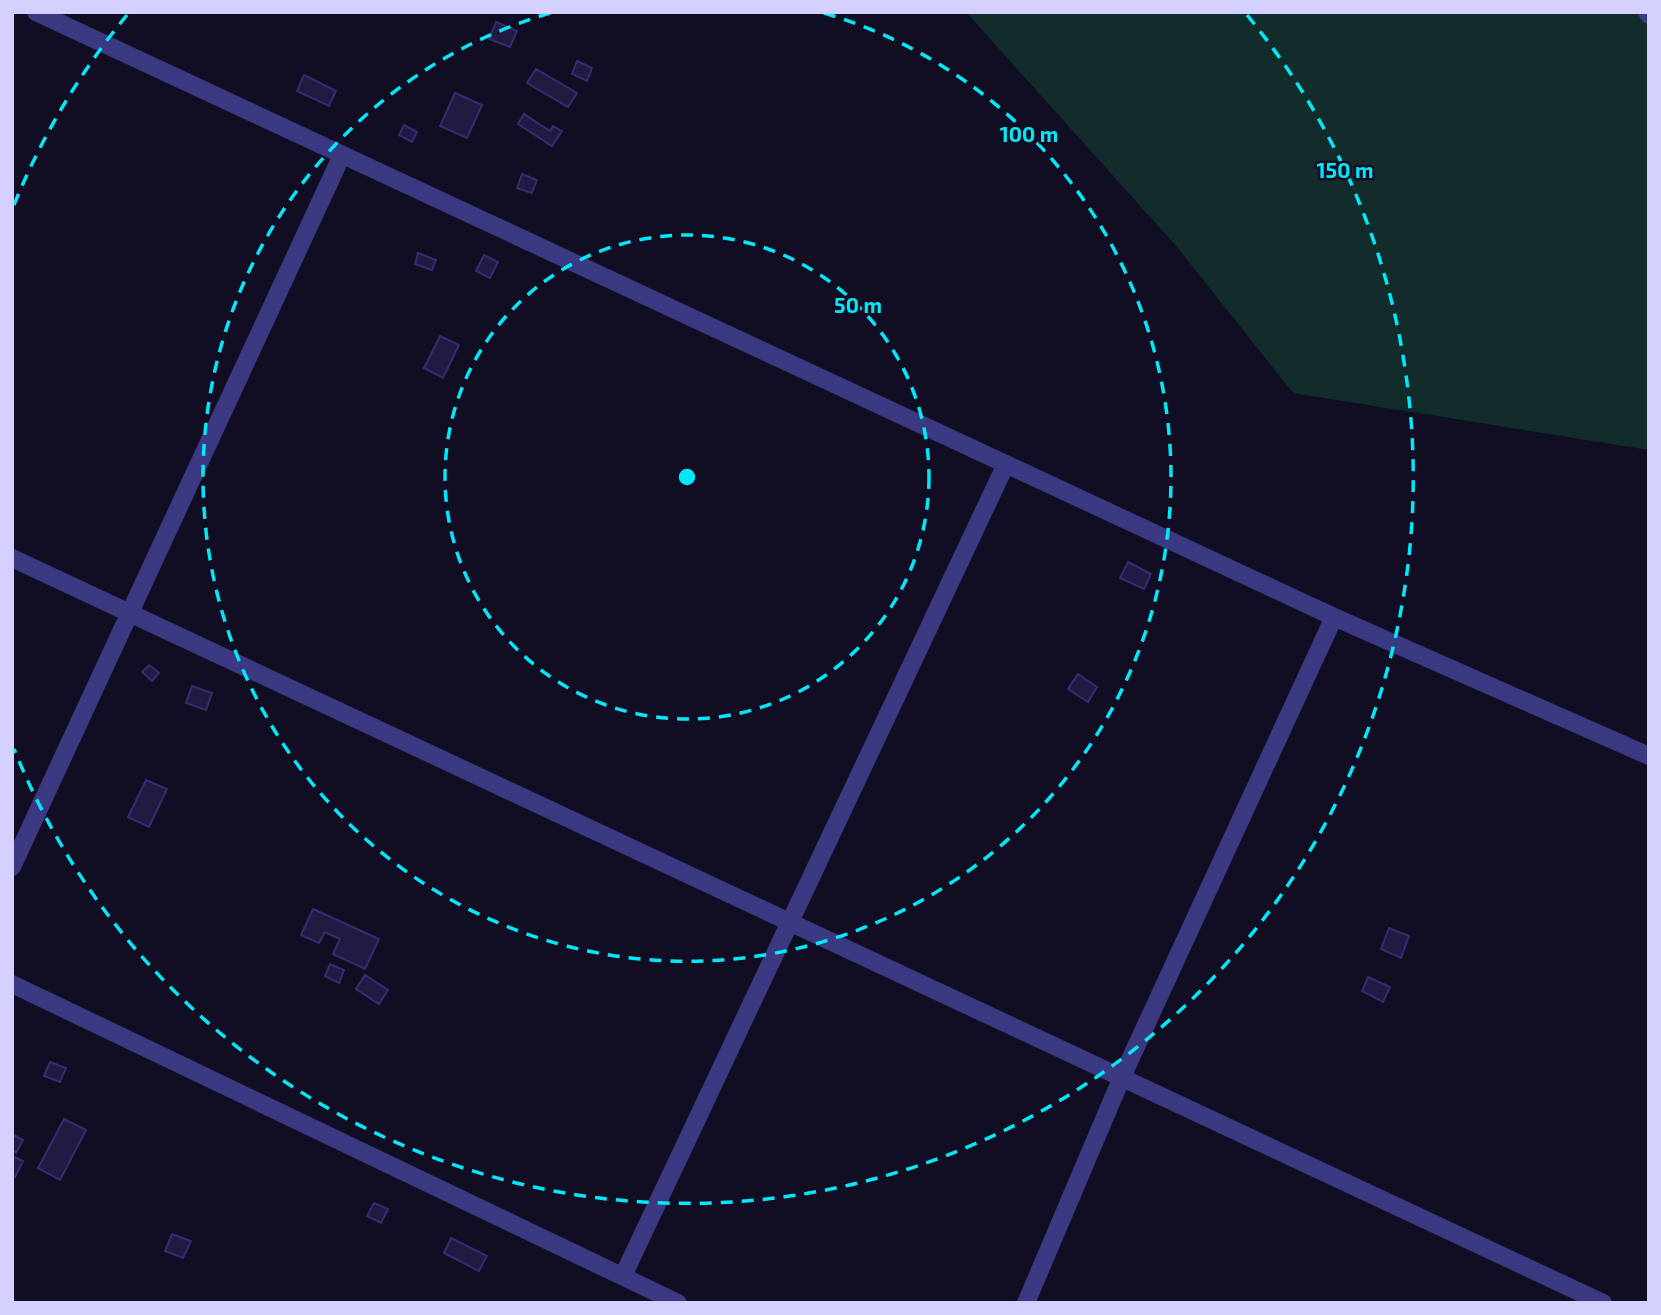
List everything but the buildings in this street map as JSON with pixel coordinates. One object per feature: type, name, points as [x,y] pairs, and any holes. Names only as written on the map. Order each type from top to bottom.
[{"type":"street","points":[[36,12],[1334,617],[1649,756]]},
{"type":"street","points":[[12,867],[342,155]]},
{"type":"street","points":[[623,1276],[1006,464]]},
{"type":"street","points":[[12,558],[1603,1303]]},
{"type":"street","points":[[1026,1303],[1122,1077],[1334,617]]},
{"type":"street","points":[[12,984],[678,1303]]},
{"type":"green space","points":[[966,12],[1649,12],[1649,450],[1293,393],[1177,247]]}]
